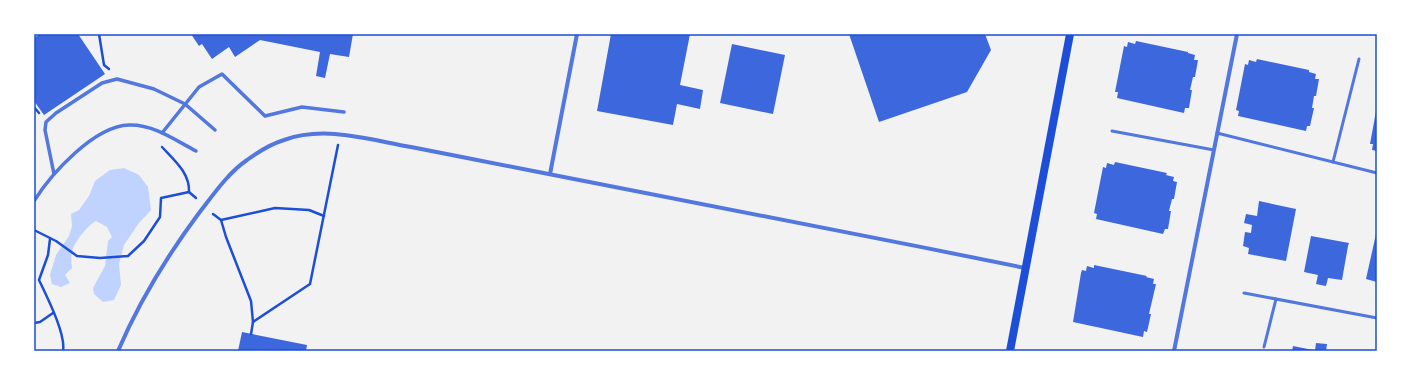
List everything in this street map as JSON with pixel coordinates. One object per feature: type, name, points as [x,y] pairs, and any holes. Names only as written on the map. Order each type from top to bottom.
[{"type":"main road","points":[[1010,351],[1070,34]]},
{"type":"street","points":[[550,174],[577,34]]},
{"type":"street","points":[[1174,351],[1237,34]]},
{"type":"street","points":[[162,133],[199,86],[222,74],[265,116],[302,107],[344,112]]},
{"type":"street","points":[[54,174],[45,130],[46,122],[56,113],[102,83],[118,79],[154,88],[184,104],[215,130]]},
{"type":"street","points":[[34,201],[54,174],[84,146],[112,128],[129,125],[150,128],[196,151]]},
{"type":"street","points":[[118,351],[138,309],[173,250],[221,185],[247,160],[267,148],[282,140],[314,134],[341,134],[1026,268]]},
{"type":"lane","points":[[1333,162],[1359,59]]},
{"type":"lane","points":[[1112,131],[1214,150]]},
{"type":"lane","points":[[1217,133],[1377,173]]},
{"type":"lane","points":[[1244,293],[1377,318]]},
{"type":"lane","points":[[1264,347],[1276,299]]},
{"type":"path","points":[[99,34],[104,64],[118,79]]},
{"type":"path","points":[[162,133],[158,142],[184,171],[189,184],[189,192],[221,220],[251,301],[253,322],[251,334]]},
{"type":"path","points":[[253,322],[310,284],[341,134]]},
{"type":"path","points":[[34,230],[56,241],[77,256],[100,258],[128,256],[144,241],[160,217],[161,198],[189,192]]},
{"type":"path","points":[[221,220],[275,208],[309,210],[324,216]]},
{"type":"path","points":[[50,238],[48,255],[40,280],[60,329],[64,347],[63,351]]},
{"type":"path","points":[[34,323],[40,322],[53,313]]},
{"type":"water","points":[[124,168],[139,175],[148,187],[151,210],[139,223],[124,245],[119,264],[121,285],[114,300],[103,302],[94,294],[93,288],[105,266],[108,241],[112,237],[107,227],[96,221],[83,233],[73,248],[71,258],[72,268],[65,275],[70,283],[61,287],[52,284],[50,275],[56,255],[69,236],[72,226],[71,214],[79,210],[89,196],[95,181],[110,170]]},
{"type":"building","points":[[40,34],[78,34],[105,74],[44,115],[34,101],[34,38]]},
{"type":"building","points":[[191,34],[353,34],[349,57],[330,54],[325,78],[316,76],[320,52],[260,40],[235,57],[229,47],[212,59],[202,44],[199,46]]},
{"type":"building","points":[[611,34],[690,34],[680,85],[703,90],[700,109],[677,104],[673,125],[597,111]]},
{"type":"building","points":[[849,34],[985,34],[991,50],[967,92],[879,122]]},
{"type":"building","points":[[1136,41],[1188,52],[1195,55],[1194,60],[1198,60],[1195,77],[1193,77],[1190,90],[1192,90],[1189,108],[1185,108],[1184,113],[1117,98],[1118,92],[1115,92],[1124,46],[1127,47],[1128,42],[1135,44]]},
{"type":"building","points":[[732,44],[785,55],[773,114],[720,103]]},
{"type":"building","points":[[1257,59],[1309,70],[1309,72],[1316,74],[1315,79],[1319,79],[1316,96],[1314,96],[1312,108],[1314,108],[1310,126],[1307,126],[1306,131],[1238,116],[1239,111],[1236,110],[1245,64],[1248,65],[1249,60],[1256,62]]},
{"type":"building","points":[[1376,111],[1377,151],[1372,150],[1373,144],[1370,144]]},
{"type":"building","points":[[1115,162],[1167,173],[1166,175],[1174,177],[1173,181],[1177,182],[1174,199],[1172,199],[1169,211],[1171,211],[1168,229],[1165,229],[1163,234],[1096,219],[1097,214],[1094,213],[1103,167],[1106,168],[1107,163],[1114,165]]},
{"type":"building","points":[[1259,201],[1296,209],[1286,261],[1248,254],[1249,248],[1243,246],[1245,232],[1251,233],[1252,225],[1244,223],[1246,214],[1257,216]]},
{"type":"building","points":[[1377,234],[1377,282],[1366,279]]},
{"type":"building","points":[[1311,236],[1349,243],[1342,280],[1328,278],[1326,286],[1316,284],[1318,275],[1304,272]]},
{"type":"building","points":[[1094,265],[1147,276],[1146,277],[1154,279],[1153,284],[1156,284],[1149,314],[1151,314],[1147,332],[1144,331],[1143,337],[1073,322],[1082,270],[1086,271],[1087,266],[1094,268]]},
{"type":"building","points":[[242,332],[307,345],[306,351],[238,351]]},
{"type":"building","points":[[1316,343],[1327,344],[1326,351],[1315,351]]},
{"type":"building","points":[[1293,346],[1313,350],[1313,351],[1292,351]]}]
